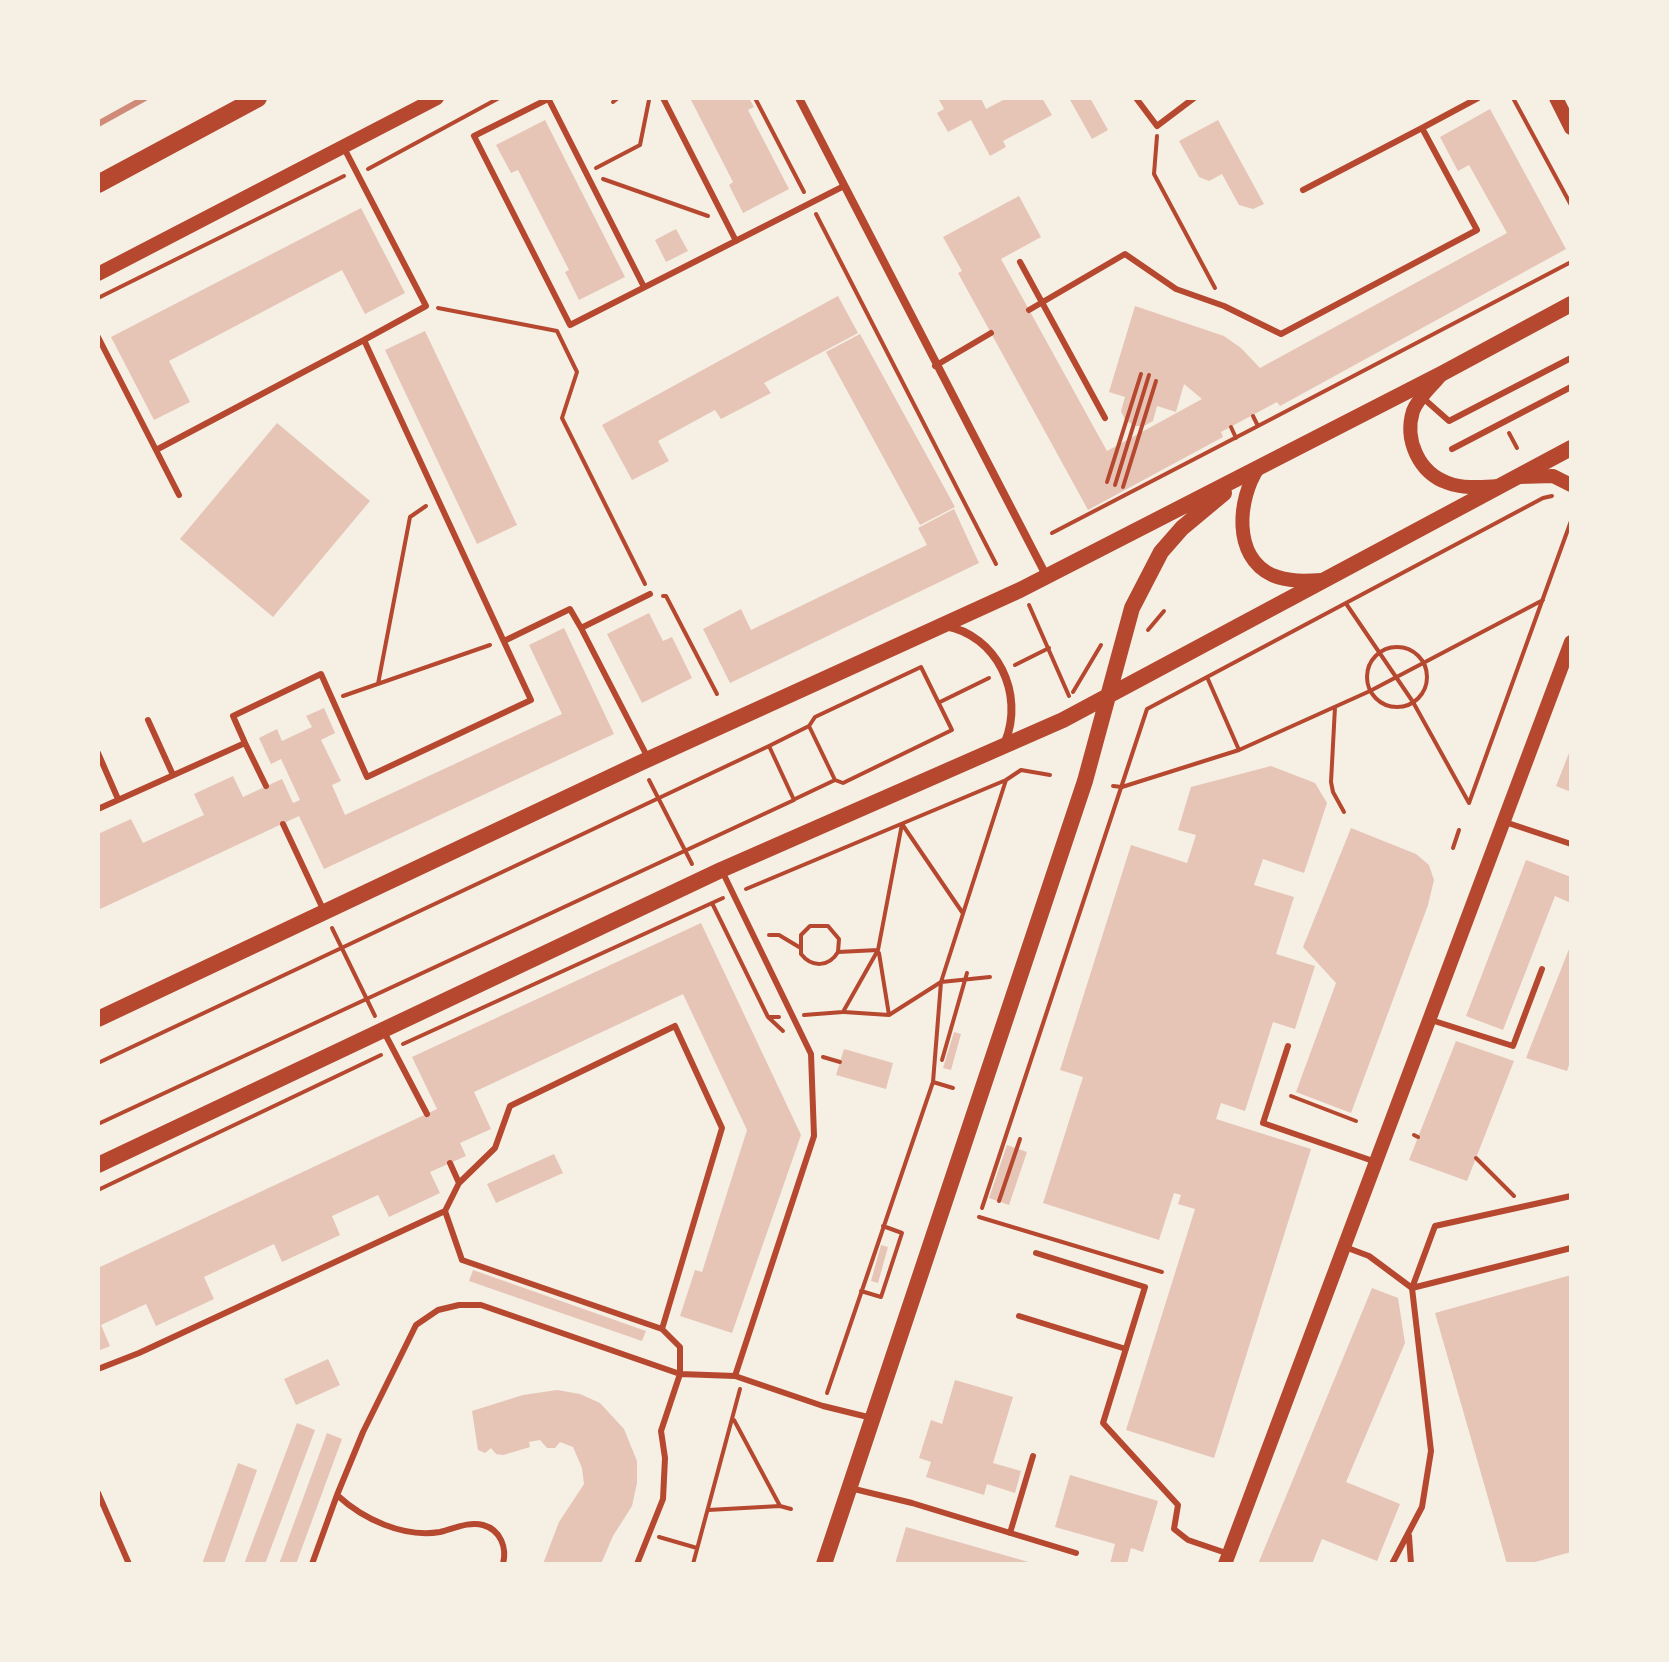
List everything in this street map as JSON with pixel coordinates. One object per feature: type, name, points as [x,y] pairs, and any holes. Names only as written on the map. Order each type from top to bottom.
[{"type":"main road","points":[[98,184],[258,98]]},
{"type":"main road","points":[[98,1019],[649,759],[1047,577],[1571,304]]},
{"type":"main road","points":[[98,1165],[380,1024],[1109,697],[1571,448]]},
{"type":"main road","points":[[824,1564],[1085,781],[1132,608],[1161,552],[1182,528],[1253,471]]},
{"type":"street","points":[[98,274],[437,98]]},
{"type":"street","points":[[799,98],[935,366],[1047,577]]},
{"type":"street","points":[[1556,98],[1571,128]]},
{"type":"street","points":[[1443,373],[1414,409],[1410,427],[1411,443],[1418,459],[1429,472],[1446,483],[1470,488],[1553,476],[1566,492]]},
{"type":"street","points":[[1253,471],[1242,520],[1243,532],[1254,558],[1271,574],[1285,579],[1324,580]]},
{"type":"street","points":[[943,626],[962,629],[976,637],[991,650],[1001,665],[1010,700],[1008,735],[1003,747]]},
{"type":"street","points":[[1227,1559],[1571,642]]},
{"type":"lane","points":[[644,287],[548,98],[474,136],[570,325],[844,186]]},
{"type":"lane","points":[[663,98],[736,241]]},
{"type":"lane","points":[[1136,98],[1157,126],[1194,98]]},
{"type":"lane","points":[[1303,190],[1478,98]]},
{"type":"lane","points":[[1029,310],[1125,254],[1176,289],[1224,306],[1281,334],[1477,230],[1422,128]]},
{"type":"lane","points":[[156,450],[426,306],[343,147]]},
{"type":"lane","points":[[1020,262],[1105,418]]},
{"type":"lane","points":[[935,366],[991,333]]},
{"type":"lane","points":[[98,337],[179,495]]},
{"type":"lane","points":[[266,786],[233,716],[321,674],[367,777],[531,700],[364,340]]},
{"type":"lane","points":[[1422,397],[1449,421],[1571,358]]},
{"type":"lane","points":[[1452,449],[1571,387]]},
{"type":"lane","points":[[581,628],[650,594]]},
{"type":"lane","points":[[504,641],[570,609],[649,759]]},
{"type":"lane","points":[[148,720],[173,775]]},
{"type":"lane","points":[[98,809],[245,743]]},
{"type":"lane","points":[[98,753],[118,799]]},
{"type":"lane","points":[[1505,822],[1571,844]]},
{"type":"lane","points":[[283,824],[324,913]]},
{"type":"lane","points":[[721,870],[811,1054],[814,1136],[738,1378]]},
{"type":"lane","points":[[1431,1020],[1513,1046],[1542,969]]},
{"type":"lane","points":[[380,1024],[427,1114]]},
{"type":"lane","points":[[98,1369],[139,1353],[445,1211],[459,1183],[495,1148],[510,1106],[675,1026],[722,1128],[662,1329]]},
{"type":"lane","points":[[1288,1046],[1263,1123],[1377,1163]]},
{"type":"lane","points":[[450,1163],[459,1183]]},
{"type":"lane","points":[[1392,1564],[1422,1507],[1431,1451],[1412,1288],[1435,1226],[1571,1196]]},
{"type":"lane","points":[[445,1211],[462,1260],[662,1329],[680,1347],[680,1374],[661,1431],[665,1458],[663,1499],[637,1564]]},
{"type":"lane","points":[[1345,1247],[1369,1256],[1412,1288]]},
{"type":"lane","points":[[1412,1288],[1571,1248]]},
{"type":"lane","points":[[1036,1253],[1145,1287],[1103,1423],[1178,1505],[1174,1529],[1188,1540],[1227,1559]]},
{"type":"lane","points":[[312,1564],[363,1432],[407,1342],[416,1325],[438,1310],[459,1305],[481,1305],[680,1374],[738,1378],[823,1406],[872,1418]]},
{"type":"lane","points":[[1019,1316],[1126,1349]]},
{"type":"lane","points":[[1010,1533],[1033,1456]]},
{"type":"lane","points":[[850,1488],[1076,1553]]},
{"type":"lane","points":[[98,1493],[129,1564]]},
{"type":"lane","points":[[337,1495],[368,1518],[413,1531],[436,1532],[474,1523],[485,1525],[502,1541],[506,1552],[503,1564]]},
{"type":"lane","points":[[1409,1535],[1411,1564]]},
{"type":"path","points":[[98,298],[334,179],[373,167],[499,98]]},
{"type":"path","points":[[613,102],[618,98]]},
{"type":"path","points":[[586,173],[640,145],[649,98]]},
{"type":"path","points":[[755,98],[996,564]]},
{"type":"path","points":[[1513,98],[1571,205]]},
{"type":"path","points":[[1157,126],[1154,174],[1224,306]]},
{"type":"path","points":[[586,173],[726,223]]},
{"type":"path","points":[[1052,533],[1571,262]]},
{"type":"path","points":[[426,306],[557,331],[577,372],[562,418],[650,594],[666,596],[717,694]]},
{"type":"path","points":[[1107,482],[1141,374]]},
{"type":"path","points":[[1115,485],[1149,375]]},
{"type":"path","points":[[1123,487],[1156,381]]},
{"type":"path","points":[[1253,416],[1258,426]]},
{"type":"path","points":[[1231,427],[1236,438]]},
{"type":"path","points":[[982,1208],[1147,709],[1347,605],[1542,496],[1566,492]]},
{"type":"path","points":[[378,684],[410,517],[437,498]]},
{"type":"path","points":[[1347,605],[1413,702],[1469,803],[1571,521]]},
{"type":"path","points":[[1113,786],[1122,787],[1239,750],[1370,691],[1543,600]]},
{"type":"path","points":[[1031,608],[1070,698],[1102,644]]},
{"type":"path","points":[[1148,630],[1164,611]]},
{"type":"path","points":[[332,700],[504,641]]},
{"type":"path","points":[[1400,646],[1417,654],[1423,662],[1427,680],[1425,690],[1413,702],[1393,707],[1384,704],[1370,691],[1367,673],[1380,652],[1400,646]]},
{"type":"path","points":[[98,1063],[769,746],[809,726],[815,717],[921,667],[952,730],[843,783],[835,780],[809,726]]},
{"type":"path","points":[[1207,677],[1239,750]]},
{"type":"path","points":[[1335,707],[1331,782],[1344,812]]},
{"type":"path","points":[[769,746],[794,800]]},
{"type":"path","points":[[708,896],[712,903],[1006,780],[1021,770],[1050,775]]},
{"type":"path","points":[[649,780],[693,866]]},
{"type":"path","points":[[98,1124],[835,780]]},
{"type":"path","points":[[823,1406],[933,1082],[941,982],[1006,780]]},
{"type":"path","points":[[902,824],[962,912]]},
{"type":"path","points":[[843,1012],[878,950],[902,824]]},
{"type":"path","points":[[1453,848],[1459,830]]},
{"type":"path","points":[[838,952],[839,939],[828,926],[810,926],[801,935],[801,954],[811,963],[824,964],[838,952],[878,950]]},
{"type":"path","points":[[332,928],[380,1024]]},
{"type":"path","points":[[878,950],[889,1015]]},
{"type":"path","points":[[942,1060],[967,973]]},
{"type":"path","points":[[768,1017],[843,1012],[889,1015],[941,982],[990,977]]},
{"type":"path","points":[[933,1082],[953,1088]]},
{"type":"path","points":[[1291,1096],[1356,1121]]},
{"type":"path","points":[[999,1201],[1020,1139]]},
{"type":"path","points":[[1476,1158],[1525,1206]]},
{"type":"path","points":[[979,1217],[1162,1272]]},
{"type":"path","points":[[861,1291],[881,1297],[902,1233],[883,1226]]},
{"type":"path","points":[[693,1564],[733,1418],[738,1378]]},
{"type":"path","points":[[733,1418],[780,1506]]},
{"type":"path","points":[[708,1510],[780,1506],[791,1509]]},
{"type":"path","points":[[670,1540],[697,1548]]},
{"type":"building","points":[[690,98],[749,98],[754,107],[748,110],[789,189],[743,213],[729,185],[733,182]]},
{"type":"building","points":[[938,98],[981,98],[986,109],[1007,98],[1042,98],[1052,115],[1003,141],[1006,147],[990,156],[971,120],[948,132],[937,113],[944,109]]},
{"type":"building","points":[[1069,98],[1090,98],[1108,130],[1092,139]]},
{"type":"building","points":[[1490,109],[1566,249],[1280,406],[1277,402],[1221,432],[1223,437],[1088,510],[958,273],[962,271],[943,237],[1019,196],[1041,237],[1001,259],[1107,451],[1202,399],[1184,384],[1176,412],[1157,406],[1153,421],[1144,426],[1135,426],[1125,420],[1121,411],[1125,397],[1109,392],[1135,306],[1224,336],[1260,368],[1507,233],[1469,165],[1458,171],[1440,137]]},
{"type":"building","points":[[545,120],[625,277],[579,300],[565,272],[569,270],[518,170],[511,173],[496,145]]},
{"type":"building","points":[[1218,120],[1264,204],[1253,209],[1239,205],[1222,174],[1209,181],[1199,177],[1179,141]]},
{"type":"building","points":[[361,208],[405,293],[365,314],[342,270],[169,361],[190,402],[154,420],[111,337]]},
{"type":"building","points":[[676,229],[688,251],[666,262],[655,240]]},
{"type":"building","points":[[838,296],[858,333],[764,383],[771,393],[721,419],[715,410],[658,441],[669,461],[632,480],[602,425]]},
{"type":"building","points":[[425,331],[517,525],[477,544],[385,350]]},
{"type":"building","points":[[860,334],[955,507],[920,525],[826,352]]},
{"type":"building","points":[[277,423],[370,501],[273,617],[180,539]]},
{"type":"building","points":[[954,509],[979,563],[730,683],[703,629],[741,609],[751,630],[927,545],[918,528]]},
{"type":"building","points":[[649,613],[663,641],[672,637],[692,678],[642,703],[607,634]]},
{"type":"building","points":[[564,628],[614,734],[324,869],[299,816],[98,910],[98,834],[131,819],[143,843],[204,815],[194,794],[233,776],[243,797],[282,779],[293,803],[300,800],[281,759],[271,764],[259,738],[277,729],[282,741],[312,727],[306,716],[324,708],[335,733],[321,740],[341,781],[332,785],[345,815],[562,714],[529,645]]},
{"type":"building","points":[[1571,748],[1571,792],[1556,786]]},
{"type":"building","points":[[1271,766],[1315,783],[1327,803],[1304,873],[1263,859],[1254,885],[1294,897],[1276,954],[1315,966],[1295,1029],[1273,1022],[1245,1111],[1221,1103],[1216,1119],[1311,1149],[1214,1458],[1126,1430],[1195,1209],[1178,1204],[1181,1195],[1174,1193],[1159,1240],[1043,1203],[1083,1077],[1060,1070],[1131,845],[1187,863],[1196,835],[1178,830],[1191,787]]},
{"type":"building","points":[[1351,828],[1416,854],[1429,865],[1434,880],[1428,905],[1351,1113],[1296,1092],[1336,983],[1303,947]]},
{"type":"building","points":[[1526,860],[1571,877],[1571,903],[1555,896],[1503,1030],[1466,1016]]},
{"type":"building","points":[[701,923],[801,1135],[732,1333],[680,1316],[695,1270],[702,1272],[747,1130],[683,994],[474,1092],[491,1129],[460,1143],[466,1156],[430,1172],[440,1193],[389,1217],[378,1195],[332,1216],[340,1235],[282,1262],[274,1244],[204,1277],[214,1299],[156,1326],[146,1304],[101,1325],[110,1346],[98,1351],[98,1268],[437,1109],[412,1057]]},
{"type":"building","points":[[1571,944],[1571,1059],[1567,1071],[1526,1058]]},
{"type":"building","points":[[954,1032],[961,1034],[951,1070],[943,1068]]},
{"type":"building","points":[[1456,1041],[1514,1061],[1467,1181],[1409,1160]]},
{"type":"building","points":[[844,1049],[893,1063],[886,1089],[836,1075]]},
{"type":"building","points":[[1007,1145],[1027,1152],[1009,1205],[989,1198]]},
{"type":"building","points":[[554,1154],[563,1173],[496,1203],[487,1184]]},
{"type":"building","points":[[881,1245],[888,1247],[878,1283],[871,1281]]},
{"type":"building","points":[[473,1270],[646,1331],[642,1341],[469,1281]]},
{"type":"building","points":[[1571,1275],[1571,1552],[1528,1564],[1507,1564],[1435,1313]]},
{"type":"building","points":[[1372,1288],[1398,1298],[1405,1343],[1346,1482],[1400,1504],[1377,1561],[1322,1539],[1312,1564],[1258,1564]]},
{"type":"building","points":[[328,1359],[340,1385],[296,1405],[284,1379]]},
{"type":"building","points":[[955,1380],[1013,1397],[993,1463],[1021,1471],[1015,1493],[987,1484],[984,1495],[926,1477],[931,1462],[919,1458],[931,1420],[942,1424]]},
{"type":"building","points":[[557,1390],[580,1394],[600,1403],[624,1429],[637,1461],[637,1483],[632,1506],[613,1536],[601,1564],[543,1564],[559,1522],[584,1484],[582,1468],[573,1447],[560,1442],[555,1448],[547,1448],[540,1440],[529,1442],[530,1447],[503,1455],[496,1454],[491,1448],[485,1453],[478,1450],[472,1411],[523,1395]]},
{"type":"building","points":[[297,1423],[315,1430],[265,1564],[244,1564]]},
{"type":"building","points":[[327,1433],[342,1439],[296,1564],[279,1564]]},
{"type":"building","points":[[238,1463],[257,1470],[224,1564],[202,1564]]},
{"type":"building","points":[[1070,1475],[1158,1501],[1143,1552],[1131,1548],[1127,1564],[1110,1564],[1115,1544],[1055,1527]]},
{"type":"building","points":[[906,1527],[1032,1563],[895,1564]]},
{"type":"railway","points":[[98,124],[145,98]]}]
